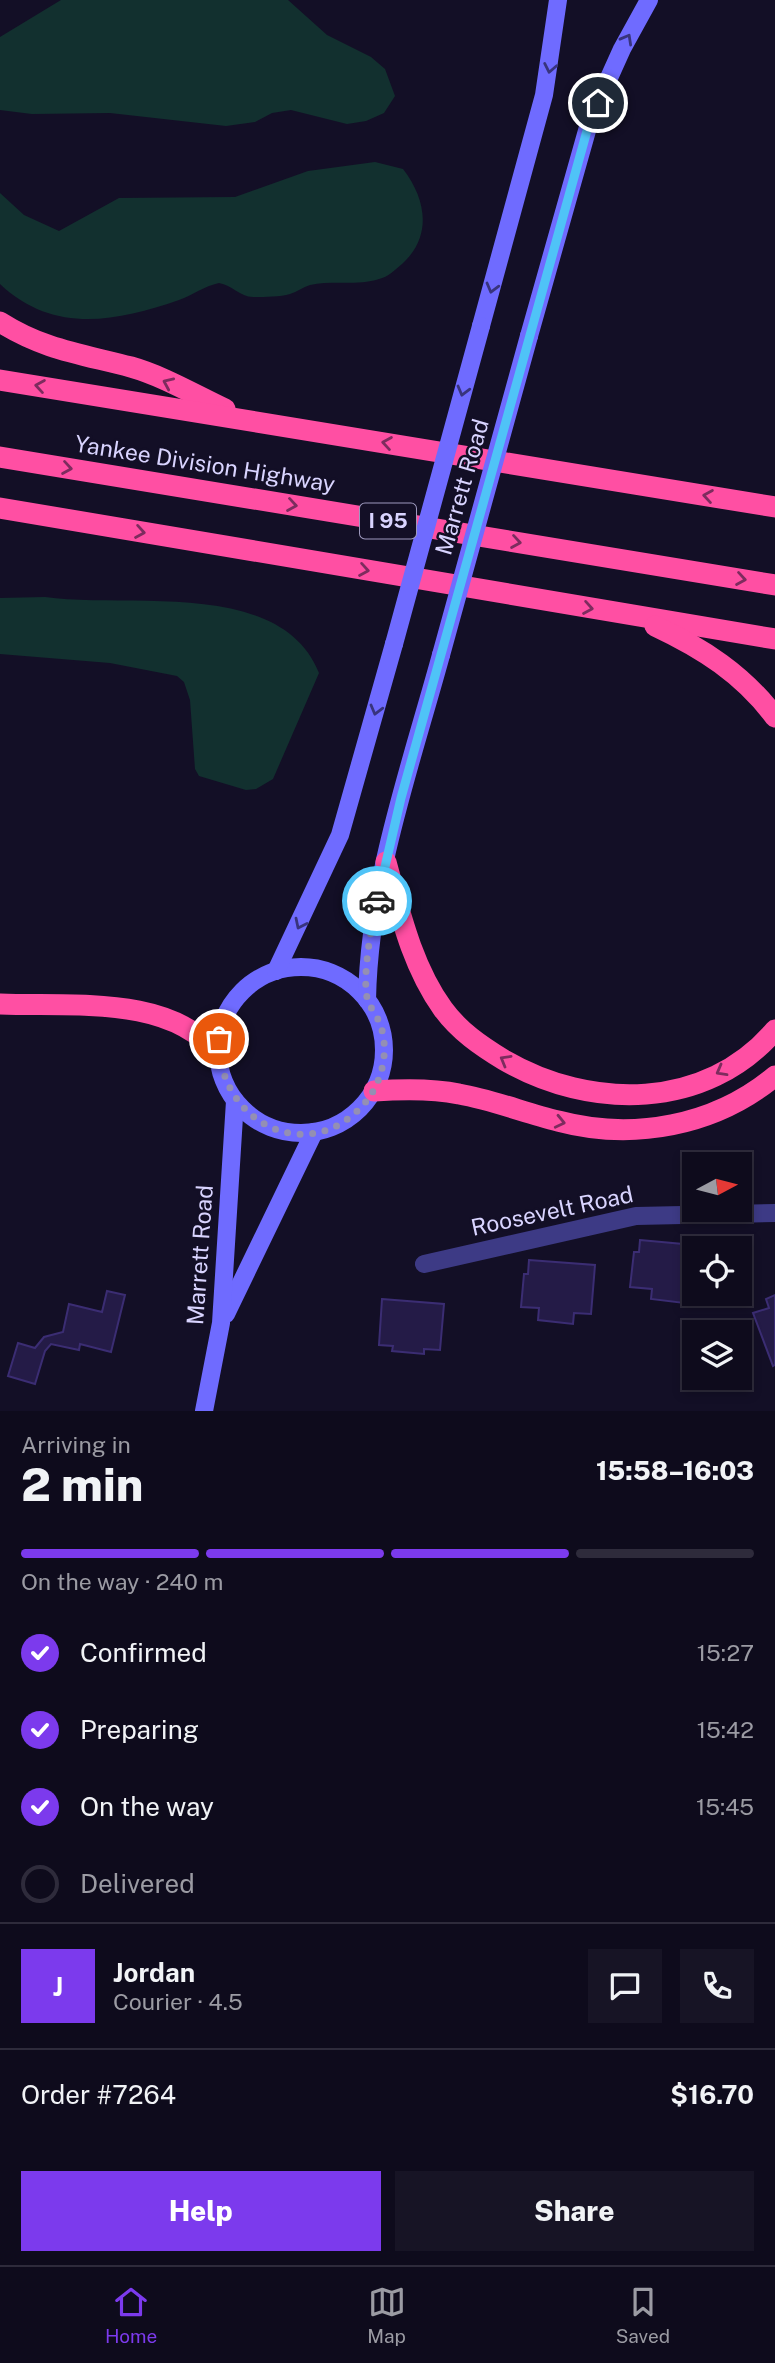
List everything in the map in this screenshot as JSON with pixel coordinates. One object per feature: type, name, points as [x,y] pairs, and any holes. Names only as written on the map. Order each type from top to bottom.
[{"type":"highway","points":[[0,322],[57,350],[134,368],[253,421]]},
{"type":"highway","points":[[0,380],[775,508]]},
{"type":"highway","name":"Yankee Division Highway","points":[[0,457],[775,585]]},
{"type":"highway","points":[[0,508],[775,639]]},
{"type":"highway","points":[[634,616],[717,660],[751,687],[775,716]]},
{"type":"highway","points":[[386,862],[407,937],[425,979],[444,1010],[457,1026],[486,1049],[547,1081],[600,1095],[632,1097],[665,1093],[698,1083],[728,1068],[758,1047],[775,1030]]},
{"type":"highway","points":[[0,1004],[101,1008],[157,1016],[194,1030],[218,1055]]},
{"type":"highway","points":[[374,1091],[448,1092],[560,1122],[634,1130],[686,1122],[709,1114],[735,1103],[775,1076]]},
{"type":"main road","name":"Marrett Road","points":[[276,971],[340,835],[544,95],[558,0]]},
{"type":"main road","name":"Marrett Road","points":[[367,1000],[371,923],[529,336],[590,120],[622,49],[649,0]]},
{"type":"main road","points":[[297,967],[330,971],[357,988],[367,1000],[382,1028],[384,1044],[380,1076],[374,1091],[360,1108],[342,1122],[314,1132],[299,1133],[270,1127],[246,1112],[236,1101],[221,1072],[219,1039],[230,1008],[251,983],[276,971],[297,967]]},
{"type":"main road","name":"Marrett Road","points":[[204,1411],[221,1323],[236,1101]]},
{"type":"main road","points":[[221,1323],[314,1132]]},
{"type":"street","name":"Roosevelt Road","points":[[424,1264],[636,1216],[775,1213]]},
{"type":"green space","points":[[61,0],[288,0],[327,35],[371,57],[385,69],[395,96],[384,113],[366,121],[347,124],[291,110],[272,113],[255,122],[226,126],[110,113],[32,114],[0,110],[0,37]]},
{"type":"green space","points":[[375,162],[403,169],[417,193],[423,218],[422,230],[412,253],[394,271],[382,278],[362,282],[318,284],[290,294],[267,297],[248,296],[219,283],[155,308],[108,318],[85,319],[41,311],[20,300],[0,284],[0,193],[24,215],[59,231],[119,198],[235,197],[308,171]]},
{"type":"green space","points":[[0,598],[157,601],[237,610],[271,622],[300,643],[319,673],[273,779],[256,789],[246,790],[199,776],[195,769],[190,700],[184,682],[177,676],[110,663],[0,654]]},
{"type":"building","points":[[640,1240],[682,1244],[682,1303],[651,1299],[652,1289],[630,1287],[634,1252],[639,1252]]},
{"type":"building","points":[[529,1260],[595,1265],[591,1314],[574,1313],[573,1324],[538,1320],[539,1308],[521,1307],[524,1274],[528,1274]]},
{"type":"building","points":[[107,1291],[125,1295],[111,1352],[80,1344],[79,1350],[51,1344],[45,1351],[35,1384],[8,1376],[18,1343],[35,1348],[44,1337],[63,1332],[69,1304],[102,1312]]},
{"type":"building","points":[[775,1295],[773,1366],[753,1313],[769,1308],[766,1299]]},
{"type":"building","points":[[382,1299],[444,1304],[440,1350],[424,1349],[424,1354],[392,1351],[393,1346],[379,1345]]},
{"type":"way so far","points":[[219,1039],[218,1055],[227,1087],[236,1101],[257,1120],[270,1127],[299,1133],[328,1129],[355,1114],[374,1091],[383,1060],[382,1028],[367,1000],[371,923],[377,901]]},
{"type":"route","points":[[377,901],[401,798],[590,120],[598,103]]}]
